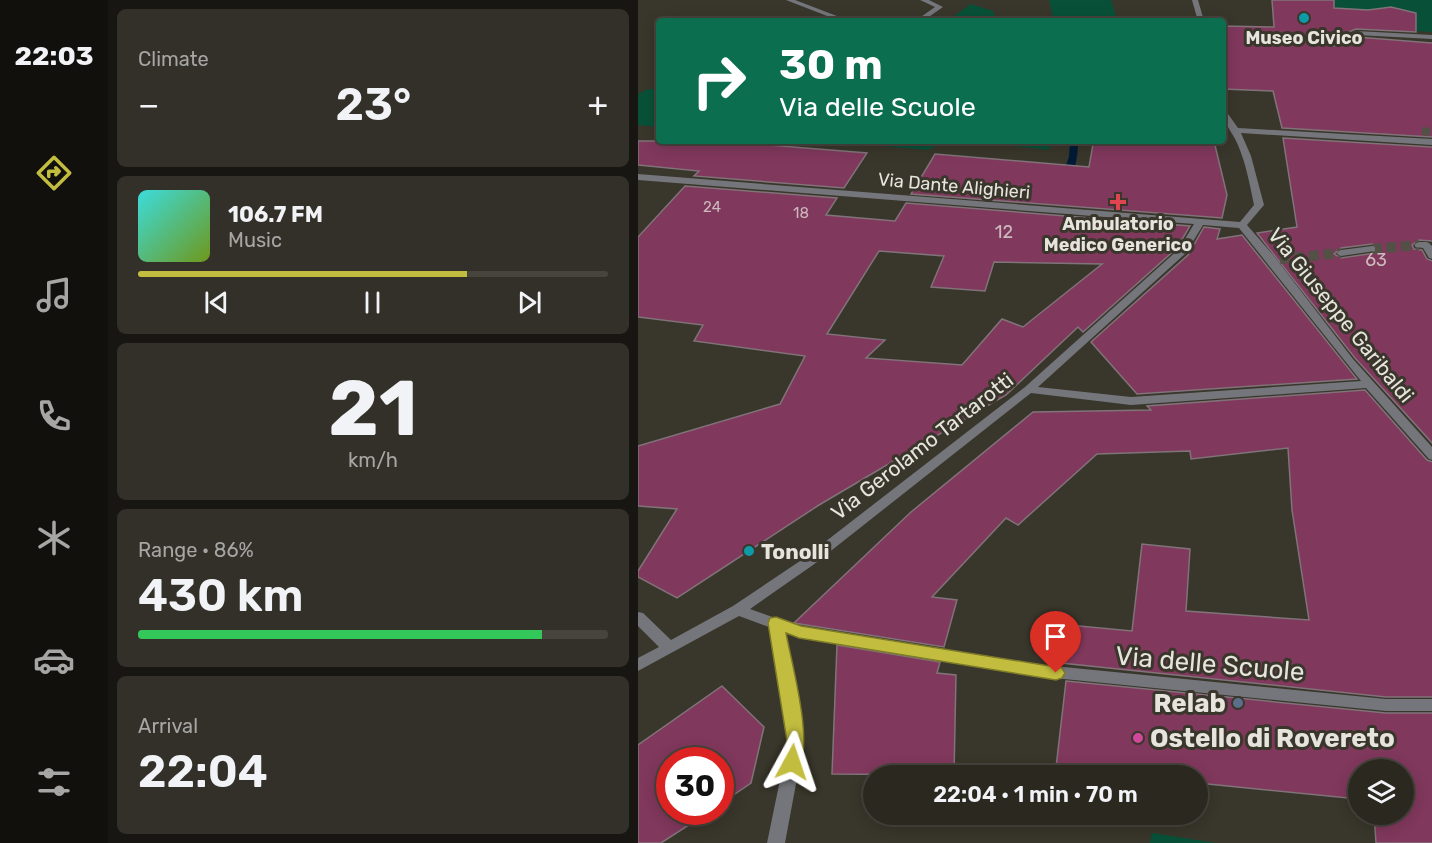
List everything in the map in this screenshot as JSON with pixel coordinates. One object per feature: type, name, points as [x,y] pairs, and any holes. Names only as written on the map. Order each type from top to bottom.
[{"type":"street","points":[[789,0],[839,18]]},
{"type":"street","points":[[923,0],[940,7],[923,18]]},
{"type":"street","points":[[1195,0],[1200,18]]},
{"type":"street","points":[[1333,42],[1356,33],[1433,37]]},
{"type":"street","points":[[1226,117],[1236,130],[1259,205],[1242,225]]},
{"type":"street","points":[[1236,130],[1433,142]]},
{"type":"street","name":"Via Dante Alighieri","points":[[638,177],[1242,225]]},
{"type":"street","name":"Via Gerolamo Tartarotti","points":[[638,665],[738,610],[808,562],[1029,389],[1183,251],[1200,222]]},
{"type":"street","name":"Via Giuseppe Garibaldi","points":[[1242,225],[1276,259],[1323,328],[1433,456]]},
{"type":"street","points":[[1419,245],[1426,244],[1433,256]]},
{"type":"street","points":[[1341,253],[1372,249]]},
{"type":"street","points":[[1029,389],[1131,401],[1370,384]]},
{"type":"street","name":"Via delle Scuole","points":[[738,610],[799,632],[1056,673],[1386,705],[1433,705]]},
{"type":"street","points":[[638,617],[670,648]]},
{"type":"street","points":[[776,623],[796,741],[776,843]]},
{"type":"green space","points":[[1049,0],[1111,0],[1116,16],[1053,17]]},
{"type":"green space","points":[[1334,0],[1432,0],[1432,32],[1335,27]]},
{"type":"green space","points":[[971,4],[993,11],[995,18],[951,18]]},
{"type":"green space","points":[[648,89],[656,90],[656,127],[638,125],[638,94]]},
{"type":"green space","points":[[860,144],[942,144],[927,150]]},
{"type":"green space","points":[[995,144],[1051,144],[1048,150]]},
{"type":"green space","points":[[1152,833],[1216,843],[1150,843]]},
{"type":"building","points":[[1272,0],[1334,0],[1334,8],[1368,10],[1391,7],[1416,13],[1416,32],[1356,29],[1328,40],[1327,43],[1334,46],[1357,37],[1433,43],[1433,137],[1282,128],[1273,91],[1226,89],[1226,26],[1274,27]]},
{"type":"building","points":[[1283,138],[1433,147],[1433,241],[1419,240],[1412,245],[1414,249],[1422,250],[1427,259],[1433,261],[1433,444],[1355,358],[1257,233],[1297,227]],"holes":[[[1372,244],[1377,246],[1375,253],[1341,258],[1334,254],[1341,248]]]},
{"type":"building","points":[[638,141],[656,141],[656,144],[754,144],[867,153],[844,188],[694,176],[699,171],[638,165]]},
{"type":"building","points":[[1093,144],[1215,144],[1227,195],[1222,218],[911,194],[935,154],[1089,167]]},
{"type":"building","points":[[685,186],[837,198],[826,215],[895,221],[906,203],[1190,226],[1177,248],[1083,332],[1078,327],[1006,395],[819,505],[677,598],[638,577],[638,571],[677,509],[638,506],[638,446],[780,404],[805,356],[694,341],[703,325],[638,317],[638,237]],"holes":[[[879,251],[944,256],[931,287],[985,291],[994,262],[1102,264],[1023,327],[1002,319],[962,365],[866,358],[885,340],[827,334]]]},
{"type":"building","points":[[1204,227],[1220,229],[1217,239],[1242,235],[1357,379],[1137,394],[1091,342],[1188,255]]},
{"type":"building","points":[[1365,390],[1427,460],[1433,462],[1433,697],[1386,697],[1061,663],[1069,625],[1132,631],[1142,544],[1190,549],[1186,611],[1309,620],[1292,510],[1288,448],[1191,459],[1190,451],[1097,454],[1018,525],[1006,518],[932,597],[957,600],[944,647],[794,623],[911,512],[1033,412],[1151,410],[1147,406]]},
{"type":"building","points":[[837,645],[940,662],[937,673],[956,675],[954,765],[863,765],[863,774],[832,774]]},
{"type":"building","points":[[1066,681],[1386,713],[1433,713],[1433,843],[1376,843],[1375,825],[1414,825],[1414,759],[1348,759],[1348,798],[1208,784],[1208,765],[1056,765]]},
{"type":"building","points":[[722,686],[764,727],[751,783],[734,795],[734,747],[656,747],[656,825],[689,825],[661,843],[638,843],[638,745]]},
{"type":"waterway","points":[[1065,179],[1073,157],[1074,144]]},
{"type":"tunnel","points":[[1422,131],[1433,132]]},
{"type":"tunnel","points":[[1372,249],[1419,245]]},
{"type":"tunnel","points":[[1280,259],[1341,253]]},
{"type":"place","name":"Museo Civico","points":[[1304,18]]},
{"type":"place","name":"Ambulatorio Medico Generico","points":[[1118,202]]},
{"type":"place","name":"Tonolli","points":[[749,551]]},
{"type":"place","name":"Relab","points":[[1238,703]]},
{"type":"place","name":"Ostello di Rovereto","points":[[1138,738]]},
{"type":"route","points":[[792,762],[796,741],[776,623],[799,632],[1056,673]]}]
